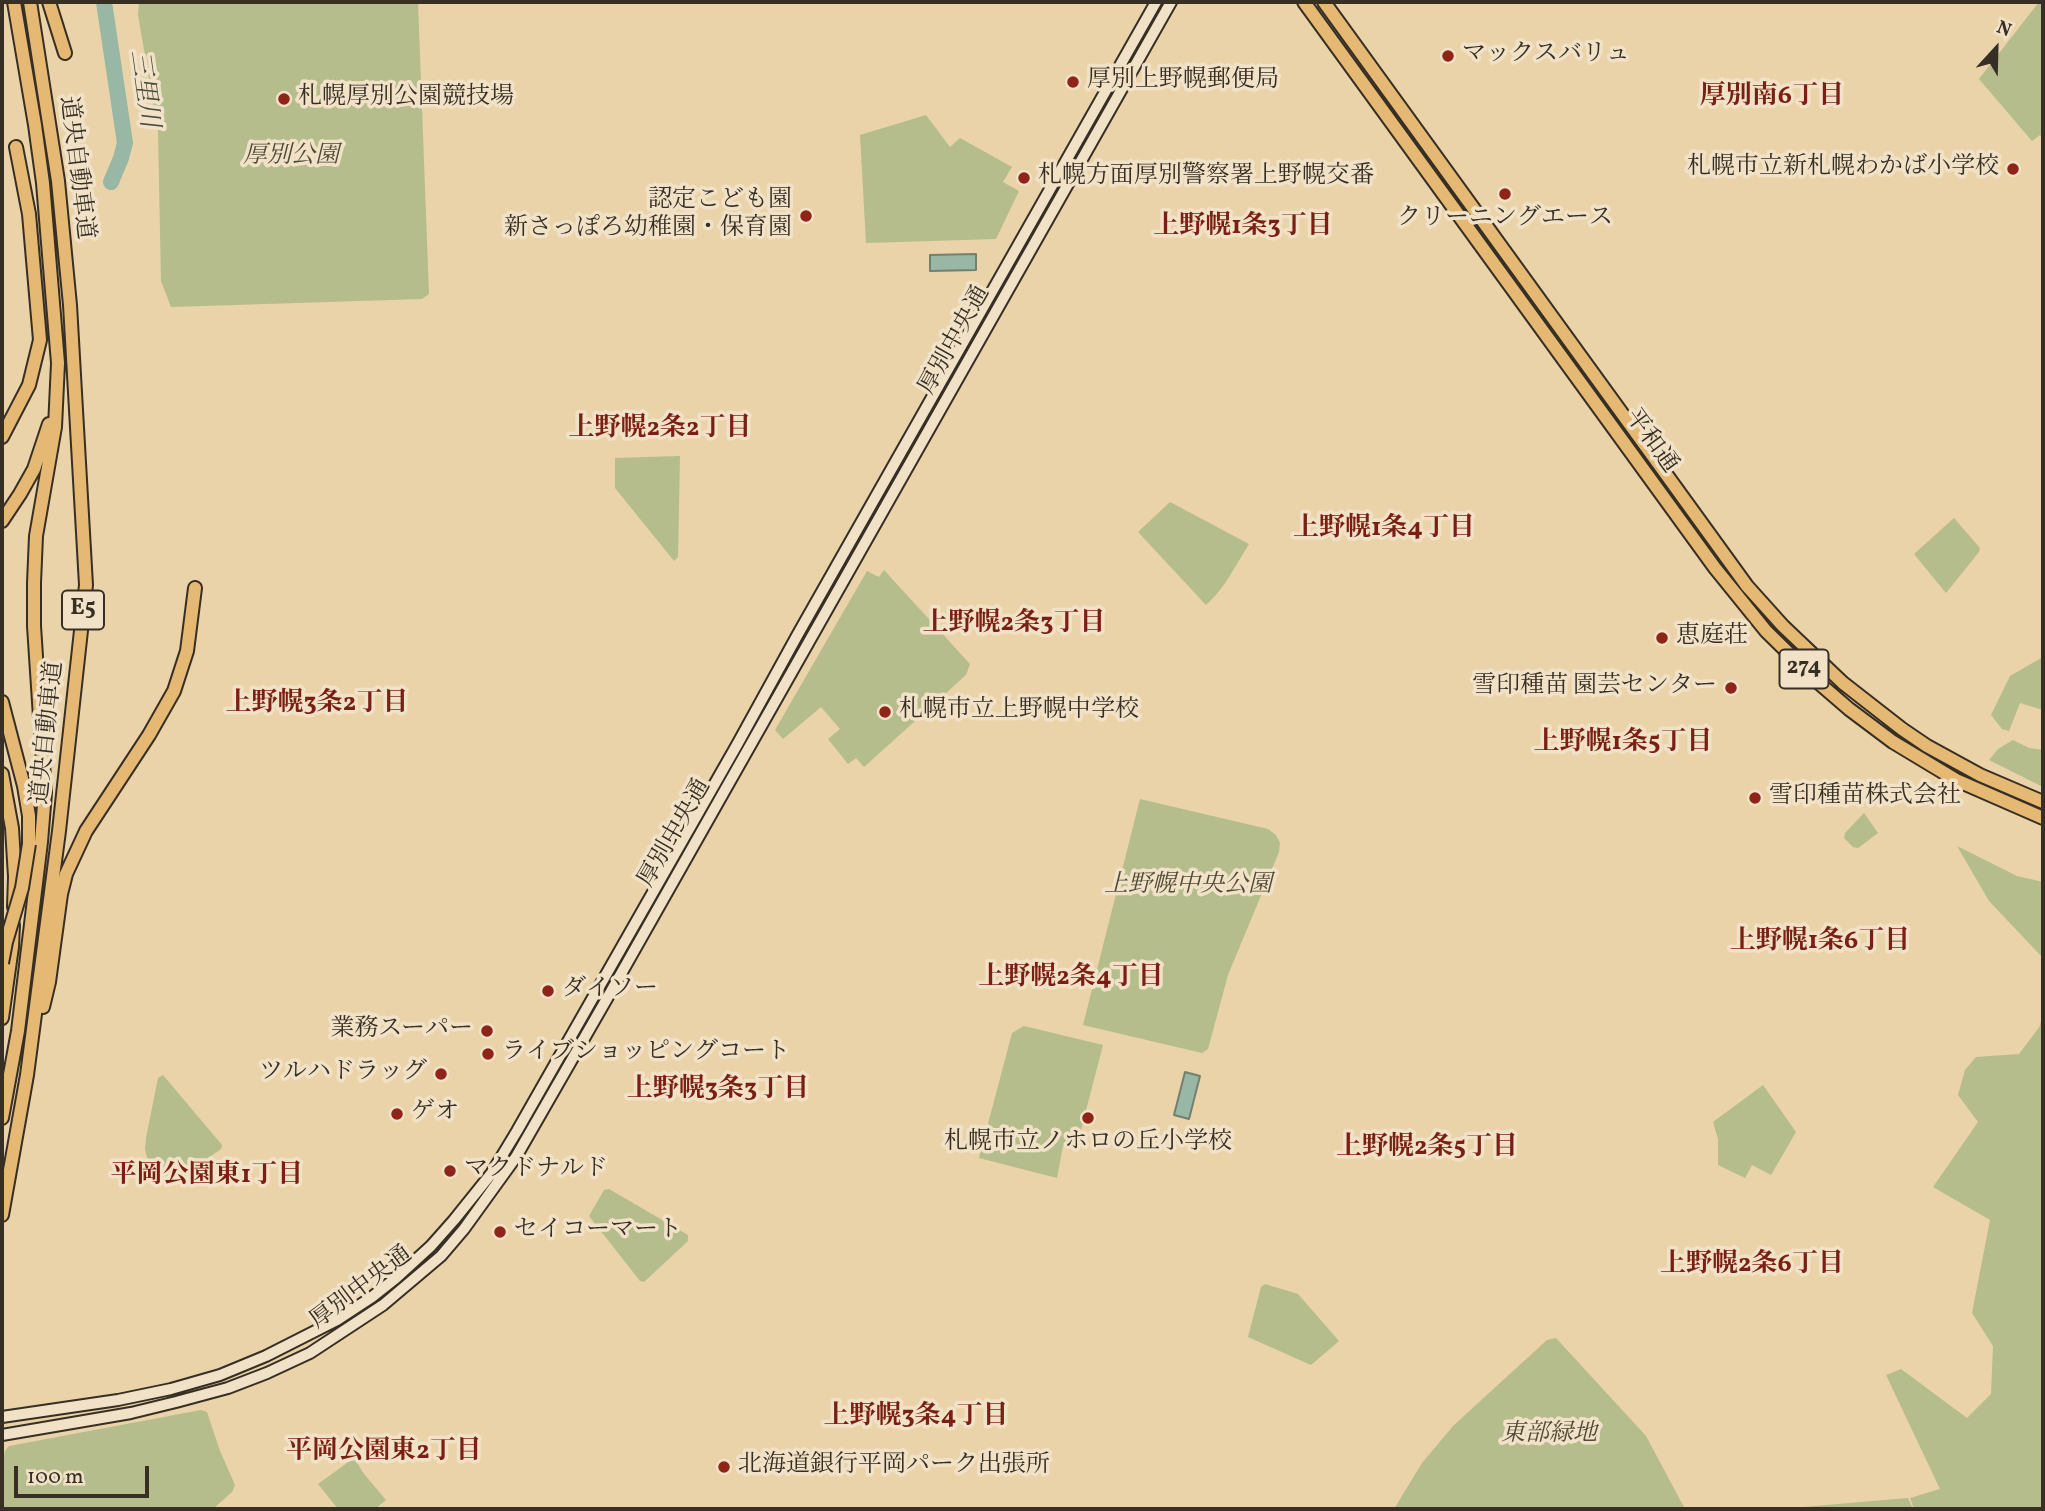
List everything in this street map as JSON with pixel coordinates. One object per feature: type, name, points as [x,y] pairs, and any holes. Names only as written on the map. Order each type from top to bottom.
[{"type":"highway","name":"道央自動車道","points":[[2,1118],[18,1031],[45,793],[34,626],[34,583],[36,536],[55,427],[58,363],[36,125],[14,2]]},
{"type":"highway","name":"道央自動車道","points":[[2,1215],[27,1075],[59,831],[86,585],[64,236],[30,2]]},
{"type":"highway","points":[[49,2],[65,52]]},
{"type":"highway","name":"平和通","points":[[1304,2],[1715,568],[1774,640],[1849,709],[1893,742],[1956,780],[2043,818]]},
{"type":"highway","name":"平和通","points":[[1324,2],[1747,586],[1783,626],[1843,683],[1902,729],[1980,775],[2043,802]]},
{"type":"highway","points":[[2,437],[29,385],[40,340],[29,214],[16,147]]},
{"type":"highway","points":[[2,521],[34,468],[49,428],[58,363]]},
{"type":"highway","points":[[27,1075],[48,982],[66,874],[86,831],[149,735],[174,691],[187,651],[195,587]]},
{"type":"highway","points":[[2,702],[29,816],[29,844],[24,880],[2,963]]},
{"type":"highway","points":[[2,774],[12,828],[15,877],[12,947],[2,1018]]},
{"type":"main road","name":"厚別中央通","points":[[2,1417],[118,1400],[171,1389],[266,1356],[337,1320],[372,1297],[431,1246],[454,1220],[491,1174],[517,1131],[1156,2]]},
{"type":"main road","name":"厚別中央通","points":[[2,1434],[176,1402],[218,1391],[267,1373],[310,1353],[383,1305],[441,1255],[464,1229],[516,1157],[583,1041],[1171,2]]},
{"type":"green space","name":"厚別公園","points":[[139,2],[418,2],[429,294],[422,299],[171,307],[161,281],[158,131],[138,15]]},
{"type":"green space","points":[[2039,2],[2043,2],[2043,138],[2040,135],[2032,141],[1979,79]]},
{"type":"green space","points":[[926,115],[950,147],[960,138],[1012,167],[1003,182],[1019,191],[996,239],[866,243],[860,135]]},
{"type":"green space","points":[[680,456],[678,557],[674,561],[615,488],[615,458]]},
{"type":"green space","points":[[1170,502],[1249,544],[1226,582],[1206,605],[1138,532]]},
{"type":"green space","points":[[1954,518],[1980,548],[1946,593],[1914,554]]},
{"type":"green space","points":[[884,570],[970,664],[966,675],[864,767],[856,758],[848,764],[828,739],[840,729],[821,707],[783,739],[775,730],[867,571],[879,577]]},
{"type":"green space","points":[[2043,657],[2043,710],[2020,703],[2009,731],[2002,729],[1991,715],[2010,676]]},
{"type":"green space","points":[[2013,740],[2029,748],[2043,750],[2043,787],[1989,760],[1998,749]]},
{"type":"green space","name":"上野幌中央公園","points":[[1140,799],[1268,829],[1276,835],[1280,843],[1279,852],[1228,975],[1208,1049],[1202,1053],[1083,1025]]},
{"type":"green space","points":[[1864,813],[1878,833],[1858,848],[1853,847],[1844,838],[1845,833]]},
{"type":"green space","points":[[1957,846],[2017,876],[2043,882],[2043,958],[1989,901]]},
{"type":"green space","points":[[2043,1009],[2043,1509],[1914,1509],[1910,1498],[1940,1489],[1886,1375],[1901,1369],[1967,1418],[1991,1394],[1993,1346],[1972,1313],[1990,1220],[1933,1187],[1978,1122],[1958,1095],[1965,1070],[1976,1057],[2019,1054],[2040,1026]]},
{"type":"green space","points":[[1024,1026],[1103,1045],[1076,1149],[1063,1146],[1057,1178],[979,1158],[1012,1033]]},
{"type":"green space","points":[[163,1075],[222,1145],[221,1149],[205,1160],[157,1180],[153,1178],[145,1150],[158,1078]]},
{"type":"green space","points":[[1763,1085],[1796,1132],[1771,1175],[1752,1165],[1745,1178],[1718,1165],[1718,1139],[1713,1122]]},
{"type":"green space","points":[[609,1189],[688,1235],[688,1241],[644,1282],[640,1281],[589,1216],[604,1190]]},
{"type":"green space","points":[[1265,1284],[1298,1294],[1339,1341],[1311,1365],[1248,1337],[1261,1287]]},
{"type":"green space","name":"東部緑地","points":[[1556,1338],[1646,1436],[1685,1509],[1394,1509],[1422,1463],[1454,1425],[1547,1340]]},
{"type":"green space","points":[[201,1410],[207,1412],[235,1485],[232,1492],[213,1509],[2,1509],[2,1466],[5,1451],[9,1446]]},
{"type":"green space","points":[[354,1458],[386,1500],[375,1509],[338,1509],[318,1484]]},
{"type":"green space","points":[[1908,1498],[1913,1509],[1780,1509]]},
{"type":"shaded area","points":[[976,254],[976,270],[930,271],[930,255]]},
{"type":"shaded area","points":[[1185,1072],[1200,1076],[1189,1119],[1174,1115]]},
{"type":"waterway","name":"三里川","points":[[104,2],[125,143],[111,182]]},
{"type":"place","name":"マックスバリュ","points":[[1448,56]]},
{"type":"place","name":"厚別上野幌郵便局","points":[[1073,82]]},
{"type":"place","name":"札幌厚別公園競技場","points":[[284,99]]},
{"type":"place","name":"札幌市立新札幌わかば小学校","points":[[2013,169]]},
{"type":"place","name":"札幌方面厚別警察署上野幌交番","points":[[1024,178]]},
{"type":"place","name":"クリーニングエース","points":[[1505,194]]},
{"type":"place","name":"認定こども園 新さっぽろ幼稚園・保育園","points":[[806,216]]},
{"type":"place","name":"恵庭荘","points":[[1662,638]]},
{"type":"place","name":"雪印種苗 園芸センター","points":[[1731,688]]},
{"type":"place","name":"札幌市立上野幌中学校","points":[[885,712]]},
{"type":"place","name":"雪印種苗株式会社","points":[[1755,798]]},
{"type":"place","name":"ダイソー","points":[[548,991]]},
{"type":"place","name":"業務スーパー","points":[[487,1031]]},
{"type":"place","name":"ライブショッピングコート","points":[[488,1054]]},
{"type":"place","name":"ツルハドラッグ","points":[[441,1074]]},
{"type":"place","name":"ゲオ","points":[[397,1114]]},
{"type":"place","name":"札幌市立ノホロの丘小学校","points":[[1088,1118]]},
{"type":"place","name":"マクドナルド","points":[[450,1171]]},
{"type":"place","name":"セイコーマート","points":[[500,1232]]},
{"type":"place","name":"北海道銀行平岡パーク出張所","points":[[724,1467]]},
{"type":"district","name":"厚別南6丁目","points":[[1772,98]]},
{"type":"district","name":"上野幌1条3丁目","points":[[1243,228]]},
{"type":"district","name":"上野幌2条2丁目","points":[[660,430]]},
{"type":"district","name":"上野幌1条4丁目","points":[[1384,530]]},
{"type":"district","name":"上野幌2条3丁目","points":[[1014,625]]},
{"type":"district","name":"上野幌3条2丁目","points":[[317,705]]},
{"type":"district","name":"上野幌1条5丁目","points":[[1623,744]]},
{"type":"district","name":"上野幌1条6丁目","points":[[1820,943]]},
{"type":"district","name":"上野幌2条4丁目","points":[[1071,979]]},
{"type":"district","name":"上野幌3条3丁目","points":[[718,1091]]},
{"type":"district","name":"上野幌2条5丁目","points":[[1427,1149]]},
{"type":"district","name":"平岡公園東1丁目","points":[[207,1177]]},
{"type":"district","name":"上野幌2条6丁目","points":[[1752,1266]]},
{"type":"district","name":"上野幌3条4丁目","points":[[916,1418]]},
{"type":"district","name":"平岡公園東2丁目","points":[[384,1453]]}]
